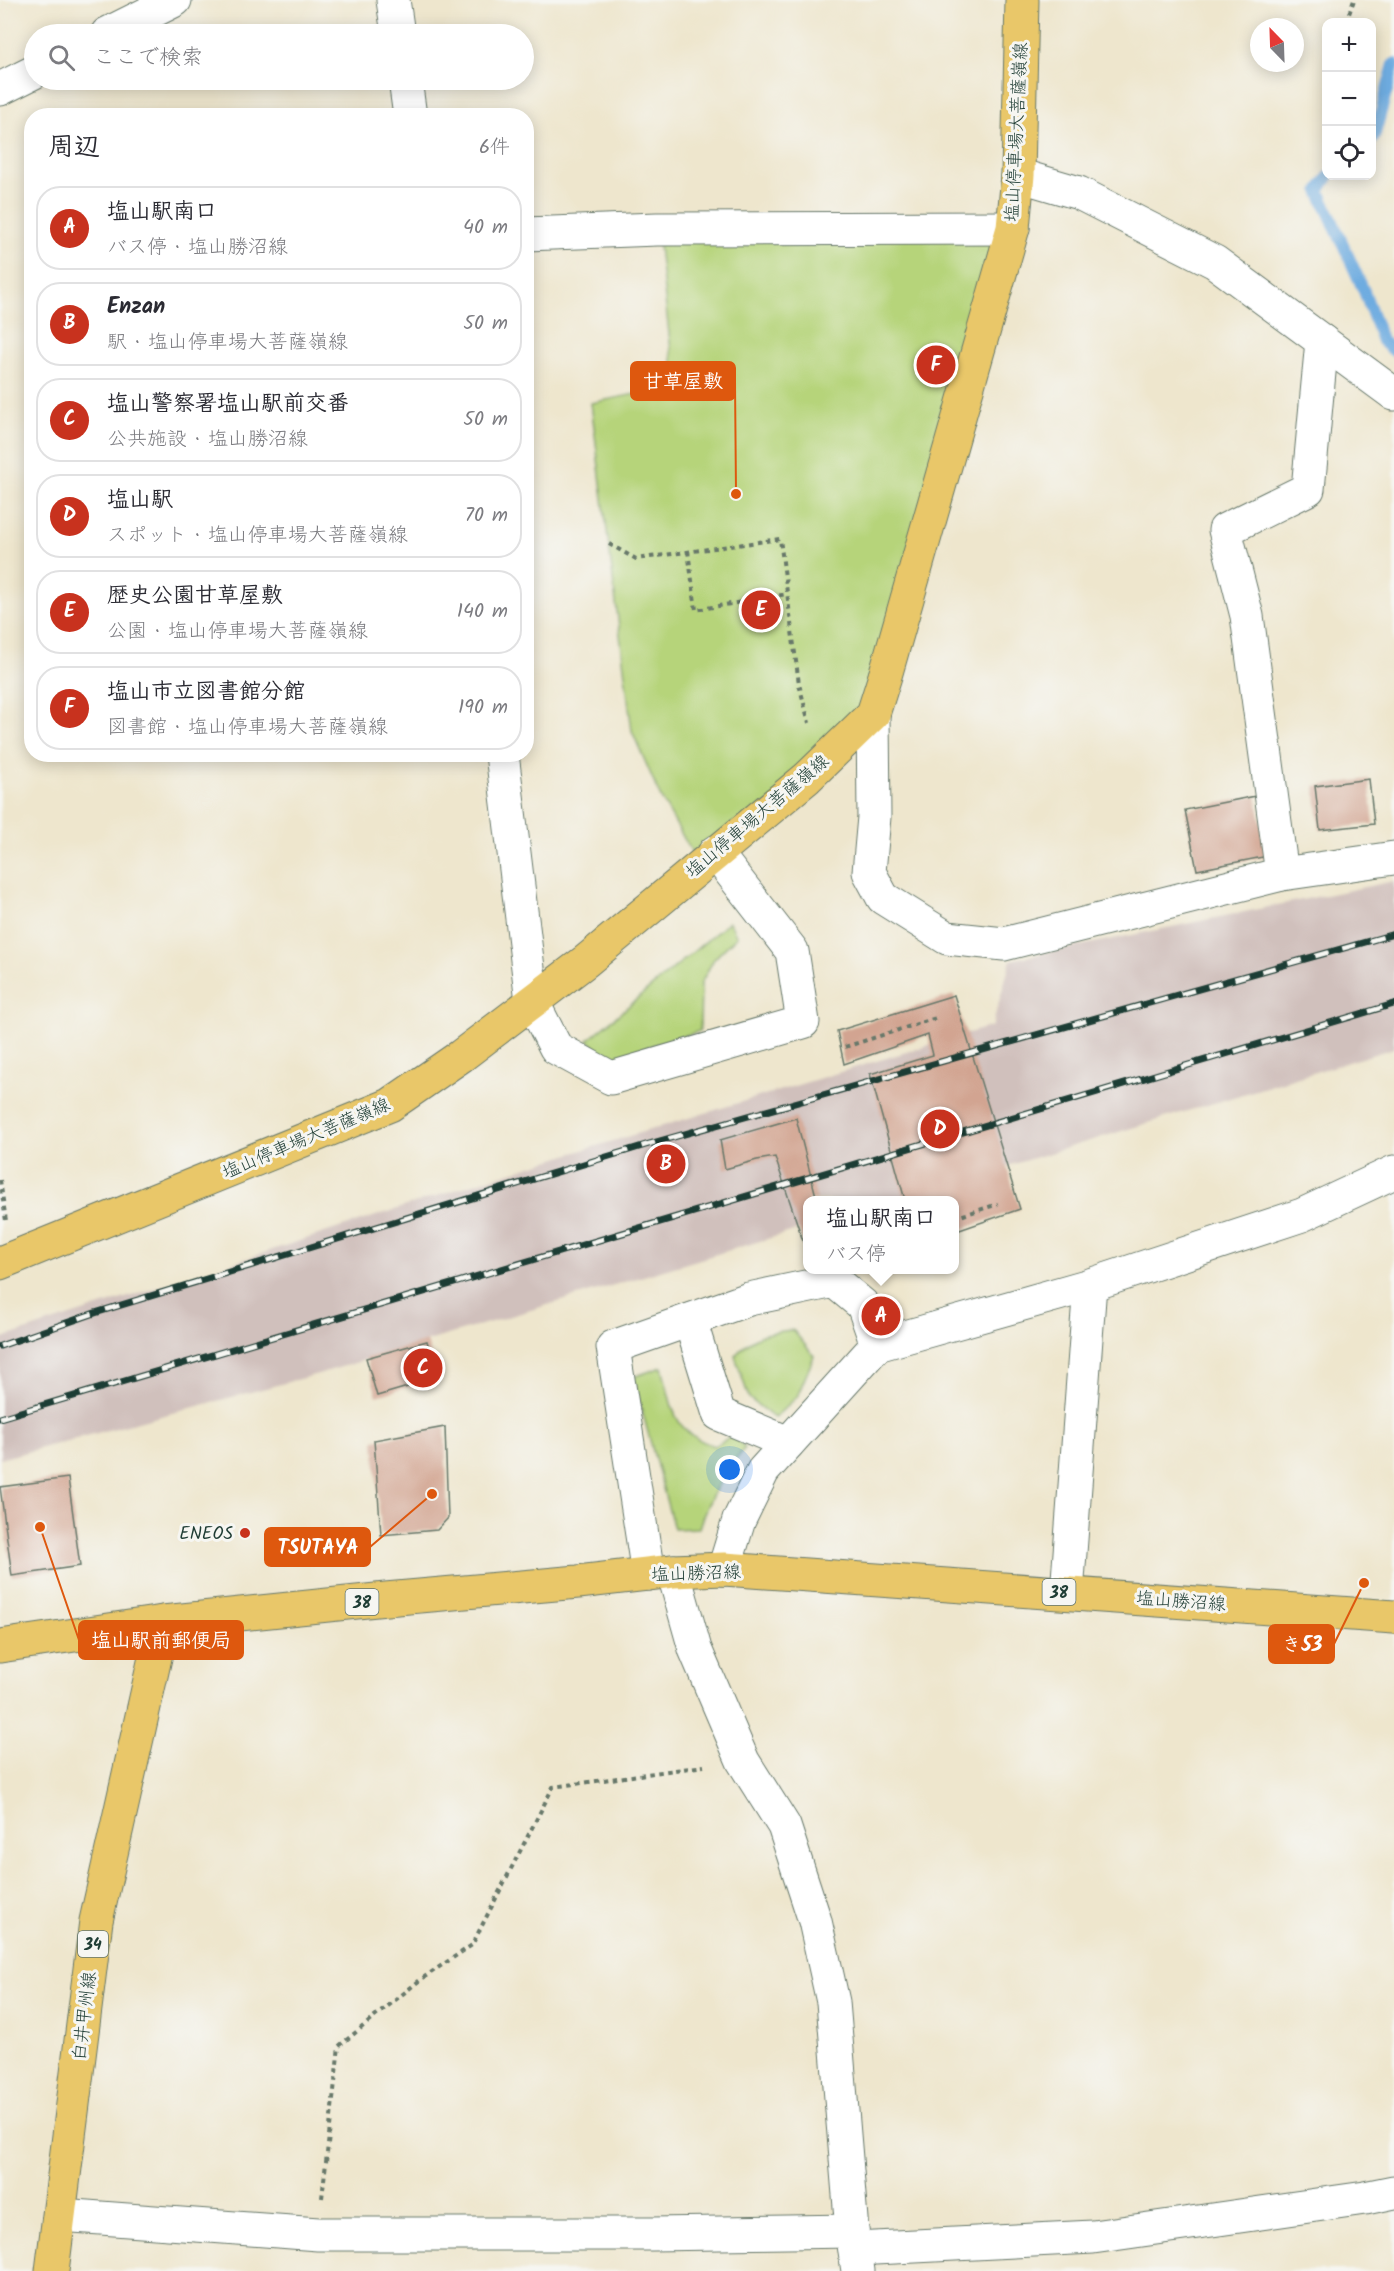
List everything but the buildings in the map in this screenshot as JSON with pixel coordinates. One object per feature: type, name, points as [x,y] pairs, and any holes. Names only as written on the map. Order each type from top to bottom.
[{"type":"main road","name":"塩山停車場大菩薩嶺線","points":[[0,1263],[390,1105],[461,1056],[586,961],[818,768],[873,714],[1013,228],[1018,175],[1022,0]]},
{"type":"main road","name":"塩山勝沼線","points":[[0,1646],[164,1622],[661,1573],[724,1569],[1394,1617]]},
{"type":"main road","name":"白井甲州線","points":[[51,2271],[96,1921],[164,1622]]},
{"type":"street","points":[[127,24],[175,0]]},
{"type":"street","points":[[393,0],[397,24]]},
{"type":"street","points":[[0,89],[24,77]]},
{"type":"street","points":[[406,90],[409,108]]},
{"type":"street","points":[[1018,175],[1079,193],[1215,262],[1394,394]]},
{"type":"street","points":[[534,234],[657,229],[1013,228]]},
{"type":"street","points":[[1282,874],[1247,616],[1225,530],[1308,489],[1322,341]]},
{"type":"street","points":[[873,714],[873,817],[869,872],[883,898],[947,938],[1004,944],[1282,874],[1394,858]]},
{"type":"street","points":[[503,762],[532,1001],[556,1048],[611,1078],[803,1022],[792,951],[715,852]]},
{"type":"street","points":[[724,1569],[739,1520],[762,1471],[877,1345],[1090,1285],[1302,1215],[1394,1172]]},
{"type":"street","points":[[855,2251],[833,2002],[815,1921],[784,1826],[743,1761],[661,1573],[613,1347],[749,1299],[834,1281],[863,1305],[877,1345]]},
{"type":"street","points":[[1067,1593],[1090,1285]]},
{"type":"street","points":[[690,1320],[719,1414],[788,1443]]},
{"type":"street","points":[[60,2215],[318,2235],[640,2234],[855,2251],[1093,2237],[1354,2200],[1394,2192]]},
{"type":"path","points":[[1347,18],[1353,0]]},
{"type":"path","points":[[609,544],[636,559],[780,539],[799,684],[818,768]]},
{"type":"path","points":[[688,551],[696,610],[787,594]]},
{"type":"path","points":[[845,1047],[936,1018]]},
{"type":"path","points":[[959,1216],[998,1204]]},
{"type":"path","points":[[318,2235],[339,2046],[420,1980],[472,1945],[554,1787],[743,1761]]},
{"type":"shaded area","points":[[1394,881],[1394,1048],[909,1196],[803,1196],[803,1228],[318,1374],[0,1459],[0,1339],[501,1175],[992,1026],[1011,960]]},
{"type":"green space","points":[[1013,228],[873,714],[698,863],[661,798],[632,731],[591,403],[675,386],[657,229]]},
{"type":"green space","points":[[729,922],[737,936],[714,959],[701,983],[700,1031],[608,1059],[588,1040]]},
{"type":"green space","points":[[793,1330],[814,1356],[797,1397],[774,1418],[749,1398],[735,1356],[754,1339],[775,1332]]},
{"type":"green space","points":[[662,1367],[676,1416],[689,1433],[714,1446],[734,1435],[745,1448],[718,1486],[699,1528],[674,1529],[633,1377]]},
{"type":"waterway","points":[[1376,130],[1394,64]]},
{"type":"waterway","points":[[1326,180],[1319,191],[1364,291],[1382,341],[1394,351]]},
{"type":"railway","points":[[0,1346],[95,1313],[649,1144],[1394,934]]},
{"type":"railway","points":[[0,1418],[1394,1004]]},
{"type":"place","name":"塩山市立図書館分館","points":[[936,365]]},
{"type":"place","name":"甘草屋敷","points":[[736,494]]},
{"type":"place","name":"歴史公園甘草屋敷","points":[[761,610]]},
{"type":"place","name":"塩山駅","points":[[940,1129]]},
{"type":"place","name":"Enzan","points":[[666,1164]]},
{"type":"place","name":"塩山駅南口","points":[[881,1316]]},
{"type":"place","name":"塩山警察署塩山駅前交番","points":[[423,1368]]},
{"type":"place","name":"TSUTAYA","points":[[432,1494]]},
{"type":"place","name":"塩山駅前郵便局","points":[[40,1527]]},
{"type":"place","name":"ENEOS","points":[[245,1533]]},
{"type":"place","name":"き53","points":[[1364,1583]]}]
